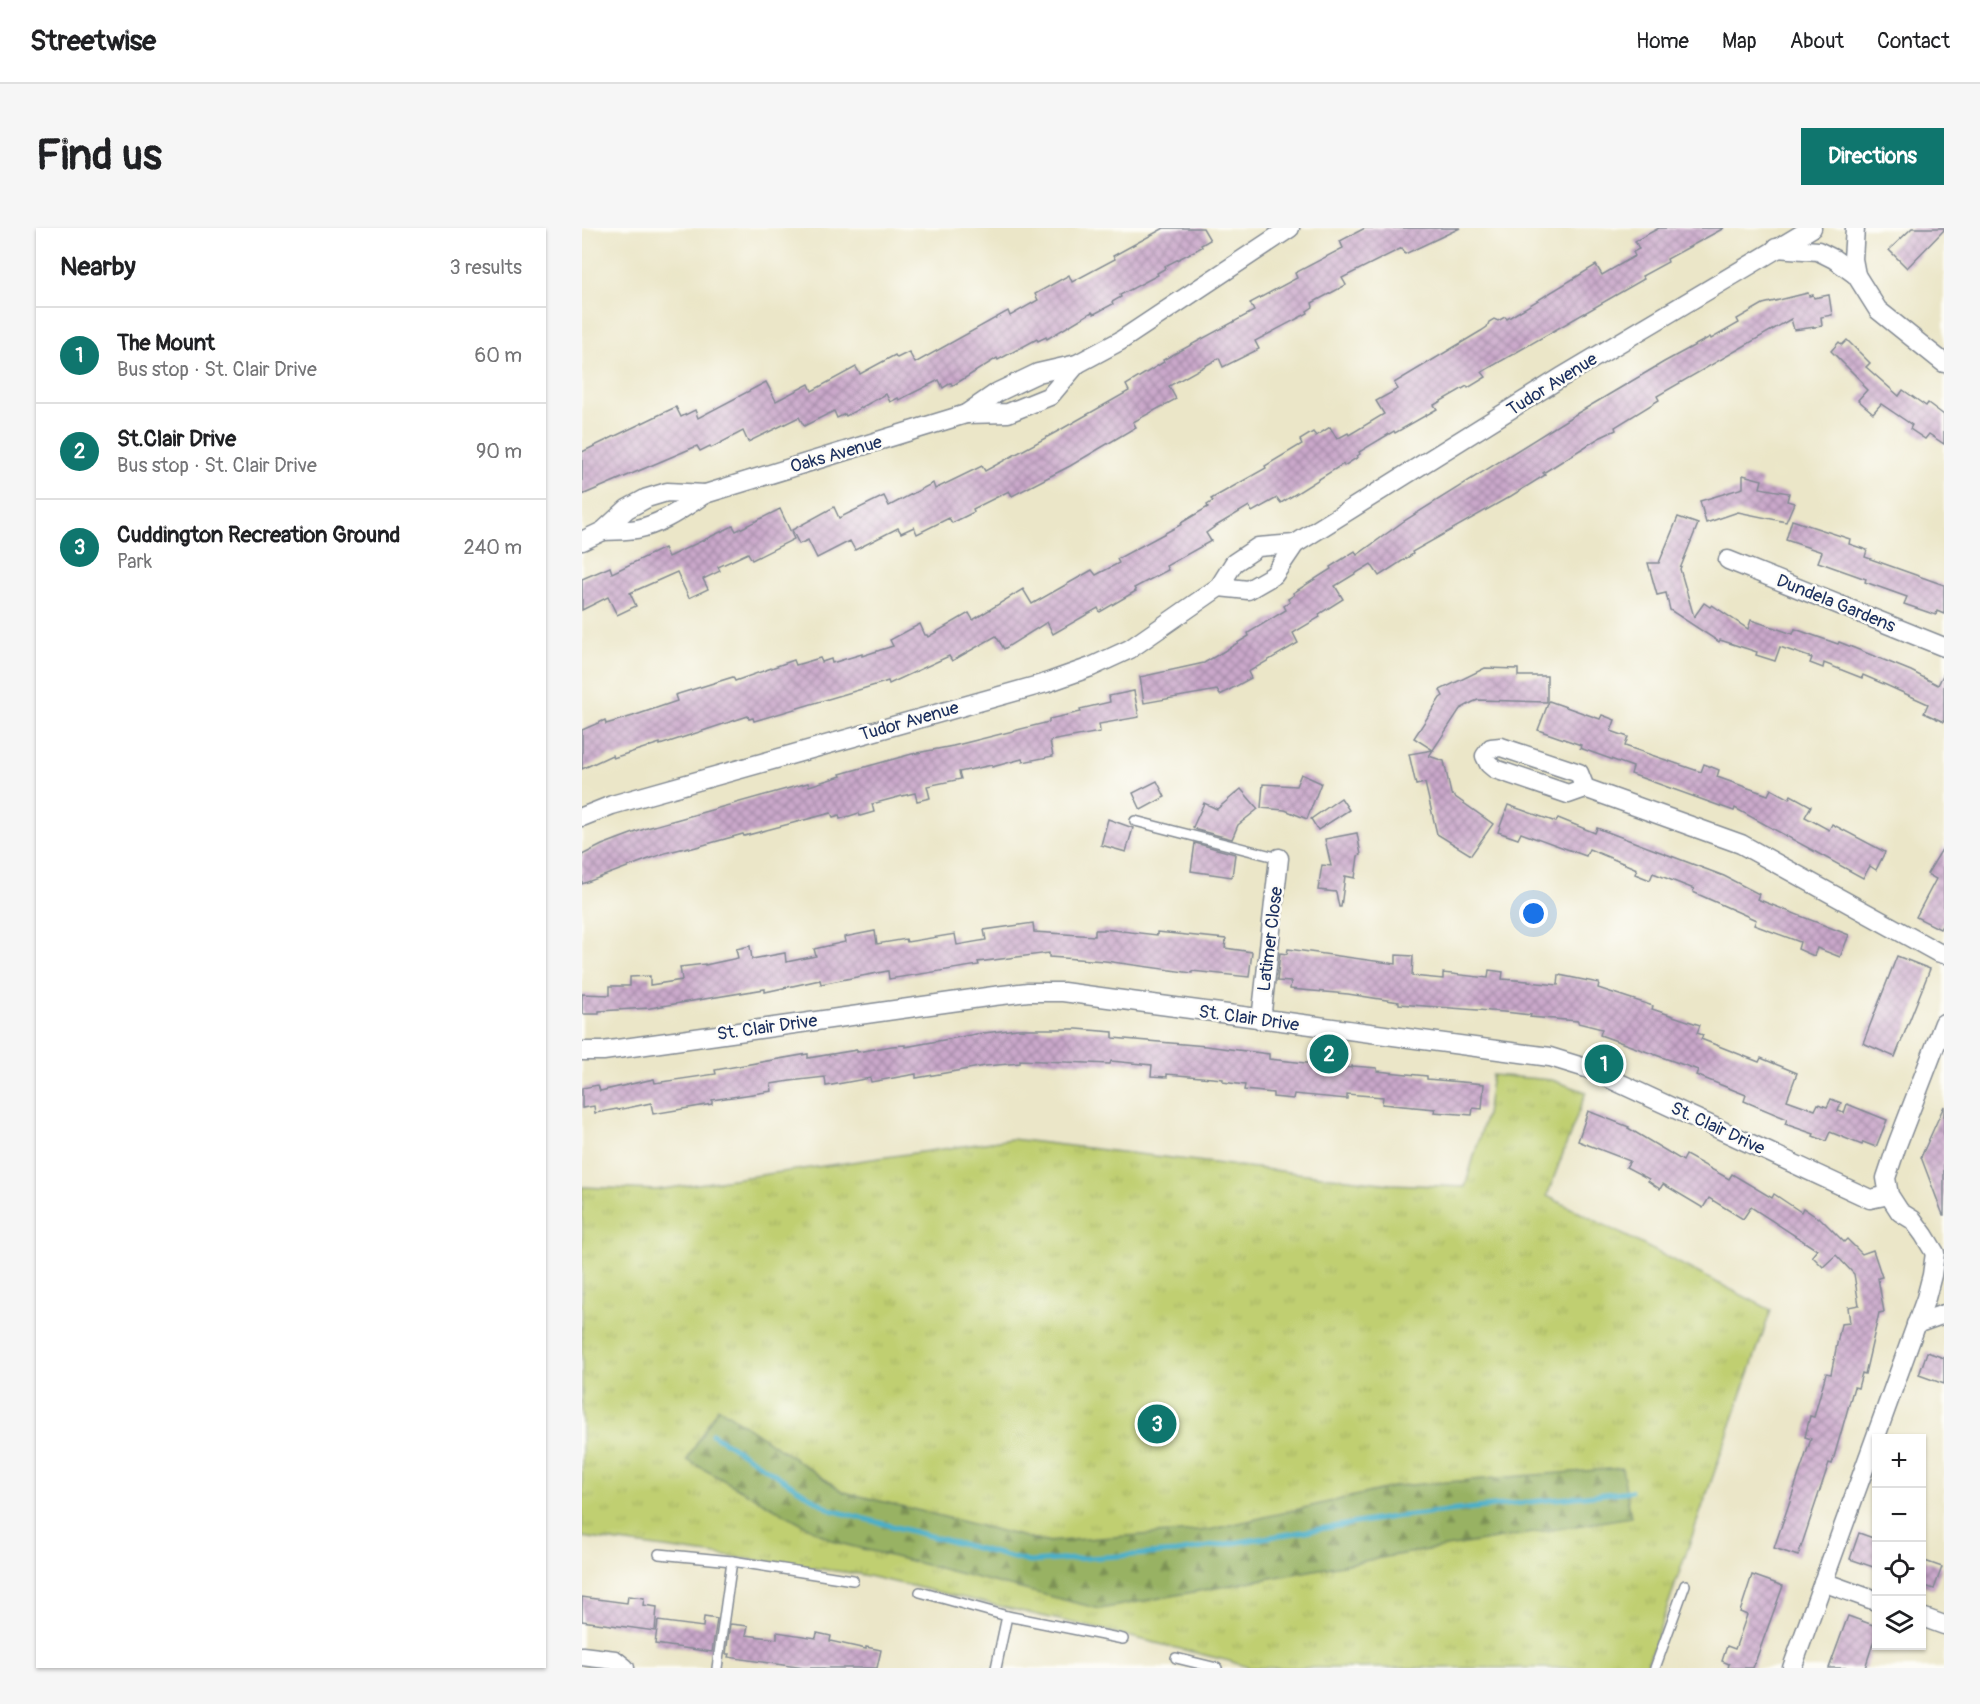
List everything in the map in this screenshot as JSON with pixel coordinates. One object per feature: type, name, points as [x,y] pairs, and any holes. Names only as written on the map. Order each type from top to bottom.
[{"type":"street","name":"Oaks Avenue","points":[[966,414],[998,392],[1038,373],[1077,364],[1120,341],[1290,228]]},
{"type":"street","name":"Tudor Avenue","points":[[1219,587],[1248,590],[1274,574],[1295,544],[1562,377],[1812,228]]},
{"type":"street","points":[[1855,228],[1853,259],[1856,275],[1878,310],[1944,363]]},
{"type":"street","points":[[1776,248],[1818,251],[1856,275]]},
{"type":"street","name":"Oaks Avenue","points":[[603,531],[634,530],[654,524],[705,494],[966,414],[1008,413],[1050,396],[1077,364]]},
{"type":"street","name":"Oaks Avenue","points":[[582,541],[603,531],[627,509],[647,498],[667,492],[705,494]]},
{"type":"street","name":"Tudor Avenue","points":[[582,817],[612,805],[1034,686],[1091,667],[1130,649],[1219,587],[1234,563],[1258,547],[1295,544]]},
{"type":"street","name":"Dundela Gardens","points":[[1728,560],[1944,647]]},
{"type":"street","points":[[1585,788],[1579,773],[1501,747],[1491,748],[1485,756],[1495,769],[1569,794],[1585,788],[1741,844],[1944,954]]},
{"type":"street","name":"Latimer Close","points":[[1261,1020],[1279,858]]},
{"type":"street","name":"St. Clair Drive","points":[[582,1051],[603,1051],[1028,992],[1063,992],[1550,1057],[1589,1069],[1870,1199],[1888,1195]]},
{"type":"street","points":[[1792,1668],[1939,1260],[1924,1235],[1912,1220],[1900,1212],[1888,1195],[1886,1178],[1944,1023]]},
{"type":"street","points":[[1916,1324],[1944,1314]]},
{"type":"street","points":[[1823,1582],[1872,1600]]},
{"type":"street","points":[[1926,1618],[1944,1624]]},
{"type":"street","points":[[582,1656],[615,1660],[625,1668]]},
{"type":"lane","points":[[1135,821],[1279,858]]},
{"type":"lane","points":[[659,1554],[853,1580]]},
{"type":"lane","points":[[717,1668],[732,1562]]},
{"type":"lane","points":[[1655,1668],[1685,1585]]},
{"type":"lane","points":[[920,1592],[1007,1616],[1123,1639]]},
{"type":"lane","points":[[996,1668],[1007,1616]]},
{"type":"lane","points":[[1176,1658],[1217,1668]]},
{"type":"green space","points":[[1492,1075],[1552,1080],[1586,1092],[1547,1196],[1771,1310],[1646,1668],[1250,1668],[1103,1630],[859,1574],[582,1537],[582,1187],[656,1190],[1012,1139],[1390,1184],[1465,1187],[1486,1115]]},
{"type":"green space","points":[[718,1407],[844,1492],[1045,1542],[1209,1530],[1397,1486],[1622,1468],[1631,1517],[1397,1555],[1100,1609],[835,1542],[687,1460]]},
{"type":"building","points":[[1164,228],[1203,228],[1210,240],[1201,245],[1202,247],[1165,266],[1166,268],[1157,273],[1158,275],[1120,295],[1121,297],[1112,302],[1113,304],[1094,314],[1092,312],[1047,339],[1046,337],[1038,341],[1037,339],[998,360],[997,358],[952,386],[951,383],[943,388],[939,380],[899,400],[898,398],[890,402],[886,394],[846,416],[845,414],[837,418],[834,411],[804,426],[799,417],[748,442],[743,431],[711,448],[710,446],[700,451],[697,446],[582,495],[582,452],[676,407],[681,417],[695,410],[698,418],[766,382],[776,401],[809,384],[812,391],[856,367],[860,374],[895,355],[897,358],[909,352],[915,363],[1008,311],[1010,316],[1038,300],[1035,294],[1069,275],[1072,282],[1115,259],[1113,256]]},
{"type":"building","points":[[1365,228],[1460,228],[1405,254],[1402,248],[1342,278],[1346,285],[1312,303],[1313,307],[1307,311],[1308,313],[1255,341],[1259,349],[1223,367],[1219,358],[1169,386],[1176,399],[1133,422],[1136,427],[1070,466],[1012,496],[1009,491],[973,509],[974,512],[952,523],[949,518],[917,534],[914,527],[901,533],[898,528],[855,550],[850,541],[817,558],[808,540],[799,544],[792,530],[834,507],[839,518],[884,496],[889,506],[933,483],[935,489],[982,466],[985,471],[1060,430],[1129,391],[1126,385],[1164,362],[1163,360],[1254,311],[1250,303],[1297,278],[1295,273],[1343,248],[1340,241]]},
{"type":"building","points":[[1659,228],[1724,228],[1667,259],[1668,262],[1642,276],[1644,279],[1482,372],[1486,377],[1434,405],[1437,409],[1359,452],[1358,457],[1281,503],[1277,498],[1252,512],[1249,506],[1216,526],[1206,533],[1211,541],[1166,566],[1168,570],[1134,588],[1136,591],[1100,612],[1098,608],[1053,634],[1047,622],[1004,649],[996,636],[952,661],[949,656],[889,684],[888,681],[754,721],[748,716],[660,745],[660,743],[613,758],[612,755],[582,769],[582,730],[605,720],[606,724],[633,716],[677,701],[675,695],[733,677],[735,681],[794,660],[796,665],[820,658],[822,662],[831,659],[832,663],[862,654],[862,656],[893,646],[890,640],[920,624],[928,637],[969,613],[973,620],[1023,589],[1032,604],[1092,570],[1096,575],[1119,563],[1117,559],[1182,524],[1208,507],[1207,505],[1213,501],[1211,499],[1266,468],[1265,466],[1302,444],[1300,440],[1313,432],[1316,436],[1330,427],[1337,439],[1348,433],[1349,435],[1384,414],[1376,401],[1398,389],[1394,383],[1481,331],[1494,319],[1498,321],[1505,317],[1507,319],[1596,265],[1602,275],[1635,256],[1633,252],[1639,249],[1635,241]]},
{"type":"building","points":[[1912,228],[1944,228],[1944,230],[1907,268],[1889,250]]},
{"type":"building","points":[[1808,293],[1814,298],[1829,295],[1832,315],[1821,317],[1822,326],[1794,330],[1791,319],[1657,396],[1659,400],[1615,427],[1616,430],[1543,473],[1545,475],[1511,496],[1412,552],[1413,554],[1379,576],[1371,564],[1335,586],[1343,599],[1319,614],[1320,617],[1293,633],[1298,643],[1248,672],[1251,678],[1220,695],[1217,690],[1144,703],[1140,677],[1204,663],[1286,610],[1284,606],[1290,602],[1288,599],[1294,595],[1293,593],[1331,569],[1330,567],[1355,551],[1357,555],[1404,521],[1571,417],[1664,362],[1739,323],[1737,319],[1763,304]]},
{"type":"building","points":[[1847,340],[1870,363],[1866,367],[1899,396],[1903,390],[1926,406],[1928,403],[1944,415],[1944,444],[1929,434],[1925,439],[1910,429],[1912,425],[1881,404],[1873,413],[1858,400],[1867,390],[1862,385],[1863,383],[1831,351],[1839,342],[1842,345]]},
{"type":"building","points":[[1743,475],[1762,480],[1760,488],[1789,493],[1787,501],[1794,503],[1786,522],[1738,512],[1706,523],[1700,501],[1743,488]]},
{"type":"building","points":[[780,509],[794,539],[752,560],[748,553],[718,567],[720,571],[703,579],[708,589],[689,598],[677,572],[630,593],[636,606],[617,615],[608,597],[582,610],[582,579],[610,567],[612,573],[664,548],[668,557],[733,526],[736,531]]},
{"type":"building","points":[[1678,517],[1698,524],[1680,569],[1694,617],[1704,603],[1710,607],[1712,605],[1748,629],[1751,620],[1793,634],[1795,629],[1838,644],[1839,642],[1911,671],[1938,685],[1944,673],[1944,722],[1924,713],[1928,704],[1863,675],[1862,678],[1824,663],[1823,668],[1810,663],[1812,658],[1780,647],[1775,661],[1756,655],[1757,652],[1720,640],[1719,642],[1670,610],[1666,593],[1657,595],[1648,563],[1659,563]]},
{"type":"building","points":[[1792,520],[1850,539],[1849,544],[1867,550],[1865,557],[1944,585],[1944,614],[1937,611],[1936,615],[1904,604],[1907,597],[1818,562],[1822,552],[1786,540]]},
{"type":"building","points":[[1485,668],[1518,669],[1518,676],[1547,676],[1547,702],[1478,700],[1473,702],[1460,709],[1433,750],[1414,738],[1443,696],[1440,690]]},
{"type":"building","points":[[1134,691],[1139,717],[1099,724],[1100,732],[1050,741],[1053,756],[1023,762],[1022,759],[959,772],[961,779],[927,786],[930,798],[917,801],[915,793],[872,804],[874,812],[860,816],[859,813],[840,819],[839,815],[833,817],[831,813],[744,836],[743,834],[689,849],[689,847],[665,853],[582,884],[582,855],[647,828],[808,783],[809,786],[841,776],[840,774],[912,754],[1049,722],[1049,719],[1081,712],[1080,709],[1110,702],[1109,696]]},
{"type":"building","points":[[1549,701],[1600,719],[1602,715],[1615,720],[1611,731],[1628,737],[1625,746],[1701,772],[1704,764],[1719,770],[1717,777],[1768,795],[1771,789],[1789,799],[1791,795],[1811,806],[1805,817],[1829,830],[1832,824],[1885,852],[1876,870],[1870,866],[1863,878],[1735,808],[1734,811],[1631,774],[1633,767],[1538,730]]},
{"type":"building","points":[[1433,750],[1429,756],[1444,761],[1451,794],[1493,824],[1471,855],[1437,834],[1425,783],[1416,785],[1409,754]]},
{"type":"building","points":[[1301,774],[1321,783],[1307,819],[1285,810],[1261,808],[1263,784],[1296,786]]},
{"type":"building","points":[[1157,781],[1165,797],[1141,810],[1133,793]]},
{"type":"building","points":[[1241,789],[1258,809],[1238,825],[1232,839],[1193,827],[1204,803],[1217,809]]},
{"type":"building","points":[[1341,798],[1349,810],[1318,830],[1311,819]]},
{"type":"building","points":[[1508,805],[1556,822],[1558,818],[1595,833],[1597,828],[1724,876],[1759,894],[1757,899],[1849,935],[1840,957],[1817,948],[1814,956],[1798,949],[1800,942],[1754,925],[1756,920],[1693,892],[1694,889],[1653,873],[1650,880],[1635,874],[1637,869],[1589,849],[1586,856],[1521,833],[1518,839],[1498,832]]},
{"type":"building","points":[[1108,819],[1133,828],[1126,852],[1101,845]]},
{"type":"building","points":[[1357,833],[1361,855],[1358,856],[1355,878],[1345,876],[1341,907],[1339,907],[1336,892],[1318,890],[1322,865],[1331,866],[1325,839]]},
{"type":"building","points":[[1195,843],[1235,854],[1232,877],[1191,871]]},
{"type":"building","points":[[1944,846],[1944,922],[1940,929],[1916,917],[1936,879],[1927,874]]},
{"type":"building","points":[[1033,923],[1034,932],[1095,936],[1095,930],[1104,929],[1226,939],[1225,948],[1252,952],[1249,977],[1049,957],[1049,953],[978,962],[979,965],[889,979],[888,971],[821,984],[820,980],[765,992],[765,989],[650,1008],[582,1014],[582,994],[610,995],[610,986],[630,986],[630,977],[650,976],[650,985],[682,980],[680,967],[705,965],[738,958],[736,949],[750,946],[752,959],[785,953],[786,962],[816,956],[814,949],[845,942],[844,937],[875,931],[877,944],[906,939],[907,942],[955,934],[957,945],[986,940],[984,930]]},
{"type":"building","points":[[1288,949],[1396,964],[1396,955],[1413,956],[1412,976],[1443,979],[1443,973],[1488,978],[1489,970],[1503,972],[1502,979],[1558,985],[1559,975],[1599,983],[1598,988],[1653,1006],[1652,1009],[1700,1025],[1697,1033],[1703,1035],[1701,1039],[1759,1062],[1761,1058],[1797,1073],[1787,1100],[1815,1110],[1818,1104],[1827,1107],[1831,1099],[1841,1103],[1838,1111],[1844,1113],[1847,1104],[1887,1120],[1876,1147],[1863,1142],[1862,1145],[1830,1132],[1826,1141],[1813,1136],[1814,1134],[1785,1124],[1787,1119],[1744,1101],[1746,1095],[1696,1075],[1698,1070],[1600,1035],[1602,1029],[1578,1023],[1578,1021],[1530,1017],[1531,1015],[1504,1012],[1399,1004],[1399,1002],[1348,994],[1290,989],[1291,982],[1277,981],[1280,953],[1287,954]]},
{"type":"building","points":[[1897,956],[1930,969],[1895,1057],[1863,1043]]},
{"type":"building","points":[[1017,1029],[1077,1029],[1113,1032],[1113,1038],[1206,1046],[1269,1054],[1269,1059],[1352,1068],[1352,1066],[1377,1068],[1377,1071],[1427,1076],[1427,1079],[1484,1084],[1482,1109],[1473,1108],[1472,1115],[1434,1112],[1435,1109],[1382,1104],[1383,1097],[1347,1094],[1347,1099],[1294,1094],[1293,1099],[1273,1097],[1273,1093],[1244,1090],[1245,1085],[1223,1082],[1223,1079],[1167,1074],[1167,1077],[1151,1076],[1152,1065],[1111,1061],[1110,1064],[1020,1060],[1020,1063],[985,1066],[916,1078],[916,1074],[871,1082],[870,1078],[826,1086],[825,1077],[790,1081],[771,1084],[772,1091],[712,1100],[712,1104],[653,1114],[651,1103],[595,1113],[594,1106],[582,1108],[582,1088],[598,1085],[600,1091],[654,1079],[655,1083],[716,1074],[715,1070],[808,1054],[808,1058],[892,1046],[905,1045],[905,1047]]},
{"type":"building","points":[[1944,1106],[1944,1215],[1943,1215],[1921,1157]]},
{"type":"building","points":[[1588,1111],[1629,1127],[1683,1161],[1686,1155],[1729,1179],[1732,1174],[1772,1198],[1774,1194],[1801,1212],[1803,1208],[1819,1217],[1844,1242],[1847,1239],[1862,1254],[1873,1250],[1882,1277],[1878,1278],[1884,1312],[1879,1313],[1865,1374],[1862,1373],[1858,1388],[1854,1387],[1832,1464],[1829,1463],[1798,1556],[1774,1548],[1811,1439],[1805,1437],[1810,1416],[1814,1417],[1826,1373],[1831,1374],[1841,1324],[1850,1323],[1848,1307],[1859,1305],[1854,1274],[1836,1255],[1823,1267],[1812,1256],[1817,1250],[1751,1207],[1743,1219],[1709,1198],[1703,1208],[1663,1184],[1660,1189],[1648,1181],[1649,1179],[1626,1167],[1630,1161],[1578,1141]]},
{"type":"building","points":[[1927,1352],[1944,1358],[1944,1384],[1919,1375]]},
{"type":"building","points":[[1859,1533],[1872,1538],[1872,1567],[1850,1559]]},
{"type":"building","points":[[1926,1561],[1942,1567],[1934,1589],[1926,1586]]},
{"type":"building","points":[[1752,1575],[1783,1586],[1753,1668],[1728,1668],[1729,1664],[1722,1661],[1727,1646],[1735,1649],[1747,1615],[1740,1612]]},
{"type":"building","points":[[628,1596],[644,1598],[643,1605],[657,1607],[655,1631],[582,1621],[582,1597],[627,1603]]},
{"type":"building","points":[[1848,1616],[1872,1625],[1872,1646],[1865,1668],[1829,1668]]},
{"type":"building","points":[[704,1617],[717,1619],[712,1652],[655,1644],[658,1621],[703,1627]]},
{"type":"building","points":[[730,1624],[748,1626],[746,1635],[777,1639],[777,1632],[816,1638],[817,1633],[831,1636],[830,1641],[881,1650],[877,1668],[804,1668],[728,1657],[729,1654],[726,1654]]},
{"type":"waterway","points":[[712,1434],[831,1510],[1029,1562],[1177,1552],[1393,1517],[1631,1491]]},
{"type":"place","name":"St.Clair Drive","points":[[1329,1054]]},
{"type":"place","name":"The Mount","points":[[1604,1064]]},
{"type":"place","name":"Cuddington Recreation Ground","points":[[1157,1424]]}]
